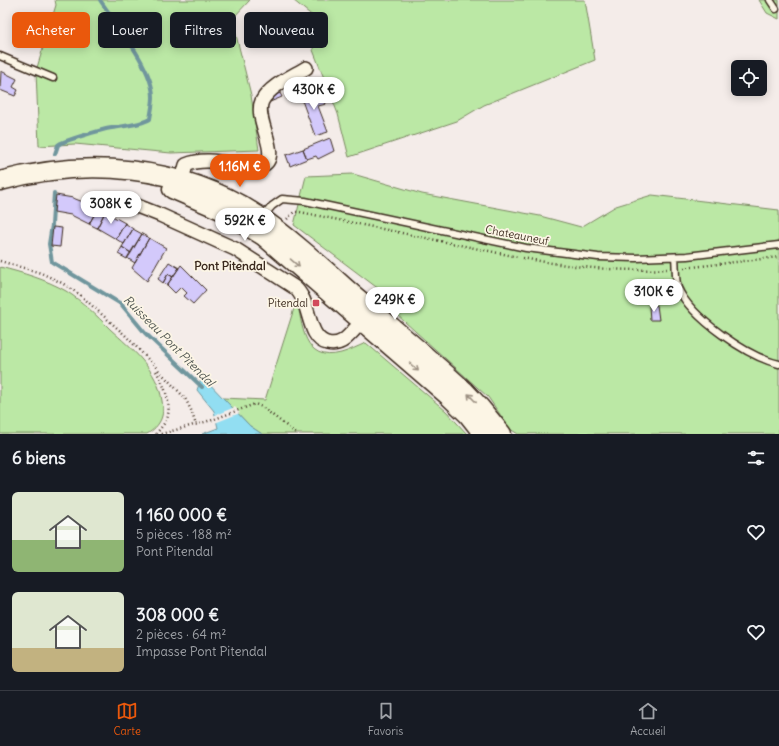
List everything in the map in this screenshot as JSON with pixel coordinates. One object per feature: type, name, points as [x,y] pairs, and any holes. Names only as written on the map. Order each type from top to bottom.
[{"type":"main road","points":[[0,181],[42,172],[87,168],[135,170],[182,180],[218,194],[262,218],[330,274],[470,396],[502,434]]},
{"type":"main road","points":[[0,192],[50,181],[99,178],[139,181],[180,192],[223,211],[263,236],[447,394],[484,434]]},
{"type":"street","points":[[182,180],[186,165],[200,161],[251,167],[261,166],[266,163],[270,158],[270,152],[261,119],[261,105],[264,98],[272,90],[306,68]]},
{"type":"street","points":[[108,202],[132,204],[160,214],[235,249],[294,287],[302,293],[313,330],[318,338],[323,342],[333,344],[343,342],[362,322],[369,320],[378,323],[404,346],[425,356]]},
{"type":"lane","points":[[770,0],[776,9]]},
{"type":"lane","points":[[0,56],[53,78]]},
{"type":"lane","name":"Chateauneuf","points":[[262,218],[272,206],[282,199],[305,201],[418,226],[550,251],[611,258],[675,257],[779,245]]},
{"type":"lane","points":[[675,257],[678,286],[686,301],[710,325],[738,347],[779,364]]},
{"type":"path","points":[[0,261],[42,273],[70,287],[116,326],[185,398],[196,425]]},
{"type":"path","points":[[154,367],[164,387],[168,410],[166,420],[156,434]]},
{"type":"path","points":[[161,434],[212,420],[252,404],[262,407],[297,434]]},
{"type":"green space","points":[[55,0],[250,0],[236,15],[236,12],[170,12],[170,48],[236,48],[236,35],[251,95],[259,150],[171,153],[75,144],[39,146],[36,71],[43,48],[90,48],[90,12],[54,12],[56,5]]},
{"type":"green space","points":[[293,0],[585,0],[595,60],[484,105],[457,121],[349,157],[338,114],[313,50],[313,48],[328,48],[328,12],[308,12]]},
{"type":"green space","points":[[759,0],[779,0],[779,19],[767,13]]},
{"type":"green space","points":[[353,174],[422,194],[540,216],[581,227],[616,206],[652,195],[779,210],[779,434],[518,434],[510,429],[488,397],[395,313],[400,305],[294,225],[306,176]]},
{"type":"green space","points":[[0,267],[42,280],[66,291],[89,308],[135,352],[150,370],[160,390],[163,411],[158,424],[152,431],[147,434],[0,434]]},
{"type":"green space","points":[[297,299],[303,330],[312,347],[319,352],[328,355],[341,353],[366,343],[446,411],[467,434],[262,434],[250,426],[223,398],[265,400]]},
{"type":"water","points":[[202,376],[250,426],[262,434],[202,434],[218,428],[214,411],[197,390]]},
{"type":"pier","points":[[235,407],[240,413],[215,423],[213,416]]},
{"type":"building","points":[[1,71],[17,79],[13,87],[18,90],[15,96],[0,90]]},
{"type":"building","points":[[314,86],[315,89],[312,90],[315,97],[322,95],[326,104],[318,106],[328,132],[315,136],[300,95],[300,92]]},
{"type":"building","points":[[280,93],[282,97],[270,102],[269,98]]},
{"type":"building","points":[[330,138],[334,151],[318,159],[316,156],[307,159],[303,149]]},
{"type":"building","points":[[303,149],[307,159],[290,166],[286,155]]},
{"type":"building","points":[[56,195],[73,198],[98,208],[89,224],[71,215],[54,212]]},
{"type":"building","points":[[98,208],[105,212],[97,228],[89,224]]},
{"type":"building","points":[[105,212],[125,223],[116,239],[97,228]]},
{"type":"building","points":[[125,223],[133,229],[124,244],[116,239]]},
{"type":"building","points":[[53,227],[62,228],[60,247],[51,246]]},
{"type":"building","points":[[133,229],[142,234],[131,253],[122,247]]},
{"type":"building","points":[[142,234],[149,238],[135,263],[127,258]]},
{"type":"building","points":[[149,238],[166,248],[147,281],[132,268]]},
{"type":"building","points":[[122,247],[131,253],[127,259],[118,254]]},
{"type":"building","points":[[169,262],[179,268],[173,277],[168,274],[163,283],[158,279]]},
{"type":"building","points":[[181,265],[206,290],[193,304],[184,296],[187,293],[181,287],[175,293],[167,285]]},
{"type":"building","points":[[168,274],[173,277],[167,285],[163,283]]},
{"type":"building","points":[[657,305],[659,320],[650,320],[649,306]]},
{"type":"waterway","name":"Ruisseau Pont Pitendal","points":[[55,154],[58,145],[61,143],[106,129],[129,126],[150,119],[153,97],[147,73],[124,34],[100,0]]},
{"type":"waterway","name":"Ruisseau Pont Pitendal","points":[[54,193],[49,244],[52,262],[121,304],[145,333],[202,387]]},
{"type":"place","name":"Pitendal","points":[[316,303]]},
{"type":"district","name":"Pont Pitendal","points":[[230,266]]}]
